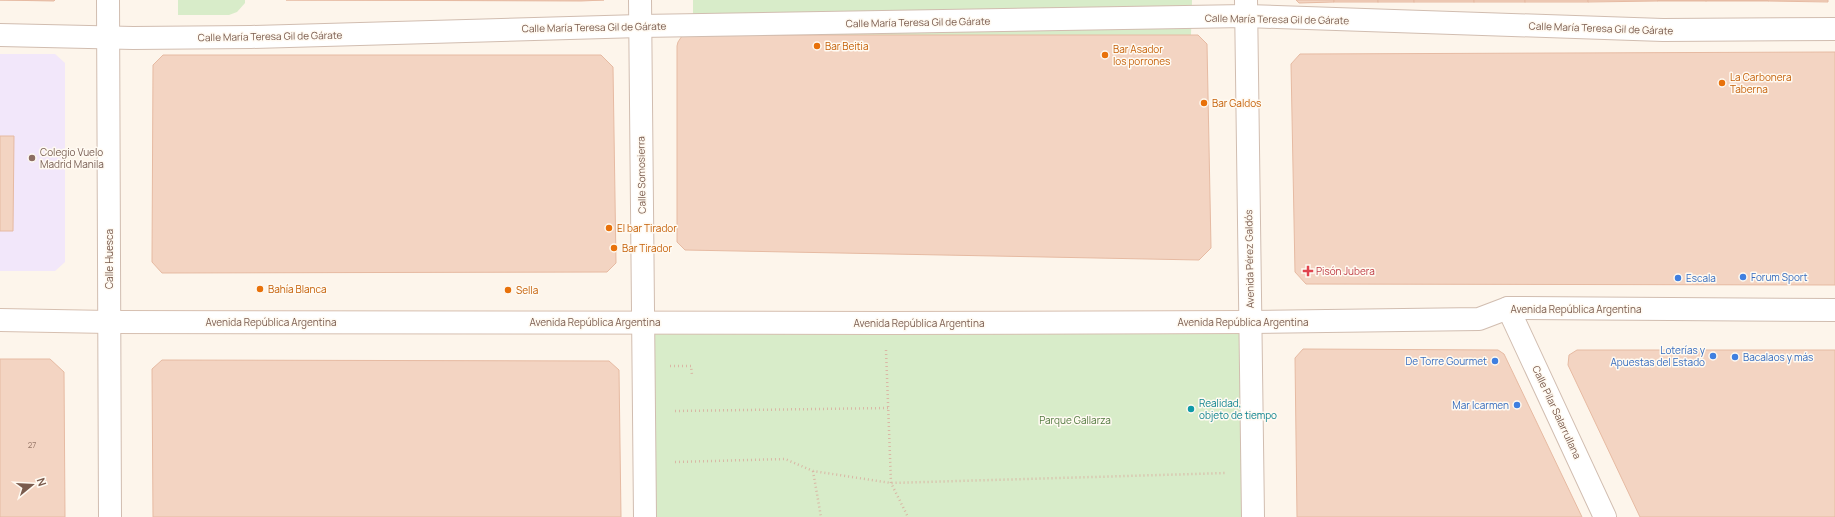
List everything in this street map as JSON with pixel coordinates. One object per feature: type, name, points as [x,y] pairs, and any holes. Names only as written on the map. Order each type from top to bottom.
[{"type":"street","name":"Calle Huesca","points":[[108,0],[110,517]]},
{"type":"street","name":"Calle Somosierra","points":[[640,0],[645,517]]},
{"type":"street","name":"Calle María Teresa Gil de Gárate","points":[[0,35],[108,38],[251,37],[1246,8],[1663,30],[1835,29]]},
{"type":"street","name":"Avenida Pérez Galdós","points":[[1246,8],[1249,322],[1253,517]]},
{"type":"street","name":"Avenida República Argentina","points":[[0,320],[109,322],[1249,322],[1479,319],[1508,308],[1835,310]]},
{"type":"street","name":"Calle Pilar Salarrullana","points":[[1508,308],[1606,517]]},
{"type":"path","points":[[886,323],[891,483],[908,517]]},
{"type":"path","points":[[692,366],[692,375]]},
{"type":"path","points":[[675,411],[888,408]]},
{"type":"path","points":[[675,462],[785,459],[813,470],[891,483],[1252,472]]},
{"type":"path","points":[[813,470],[821,517]]},
{"type":"shaded area","name":"Colegio Vuelo Madrid Manila","points":[[0,54],[55,54],[65,63],[65,262],[55,271],[0,271]]},
{"type":"green space","points":[[178,0],[245,0],[245,3],[237,12],[229,15],[178,15]]},
{"type":"green space","points":[[693,0],[1192,0],[1191,35],[693,35]]},
{"type":"green space","name":"Parque Gallarza","points":[[642,322],[1249,322],[1253,517],[645,517]]},
{"type":"building","points":[[0,0],[55,0],[54,1]]},
{"type":"building","points":[[286,0],[604,0],[581,1]]},
{"type":"building","points":[[1296,0],[1334,0],[1334,2],[1299,3]]},
{"type":"building","points":[[1334,0],[1378,0],[1378,2],[1334,2]]},
{"type":"building","points":[[1378,0],[1414,0],[1414,2],[1378,2]]},
{"type":"building","points":[[1414,0],[1474,0],[1474,2],[1414,2]]},
{"type":"building","points":[[1474,0],[1525,0],[1525,2],[1474,2]]},
{"type":"building","points":[[1525,0],[1588,0],[1588,2],[1525,2]]},
{"type":"building","points":[[1588,0],[1658,0],[1658,1],[1588,2]]},
{"type":"building","points":[[1706,0],[1706,1],[1658,1]]},
{"type":"building","points":[[1768,0],[1768,1],[1706,1]]},
{"type":"building","points":[[1828,0],[1828,2],[1768,1]]},
{"type":"building","points":[[1198,35],[1207,44],[1211,248],[1199,260],[685,250],[677,242],[677,46],[682,36]]},
{"type":"building","points":[[1835,52],[1835,285],[1306,284],[1295,272],[1291,64],[1300,54]]},
{"type":"building","points":[[163,55],[601,55],[613,67],[616,263],[607,272],[162,273],[152,262],[153,65]]},
{"type":"building","points":[[0,136],[14,136],[13,231],[0,231]]},
{"type":"building","points":[[1303,349],[1498,350],[1504,354],[1582,517],[1297,517],[1295,358]]},
{"type":"building","points":[[1577,350],[1835,350],[1835,517],[1640,517],[1568,365],[1569,355]]},
{"type":"building","points":[[0,359],[50,359],[64,372],[65,517],[0,517]]},
{"type":"building","points":[[162,360],[609,361],[619,370],[621,517],[153,517],[152,369]]},
{"type":"place","name":"Bar Beitia","points":[[817,46]]},
{"type":"place","name":"Bar Asador los porrones","points":[[1105,55]]},
{"type":"place","name":"La Carbonera Taberna","points":[[1722,83]]},
{"type":"place","name":"Bar Galdos","points":[[1204,103]]},
{"type":"place","name":"Colegio Vuelo Madrid Manila","points":[[32,158]]},
{"type":"place","name":"El bar Tirador","points":[[609,228]]},
{"type":"place","name":"Bar Tirador","points":[[614,248]]},
{"type":"place","name":"Pisón Jubera","points":[[1308,271]]},
{"type":"place","name":"Forum Sport","points":[[1743,277]]},
{"type":"place","name":"Escala","points":[[1678,278]]},
{"type":"place","name":"Bahía Blanca","points":[[260,289]]},
{"type":"place","name":"Sella","points":[[508,290]]},
{"type":"place","name":"Loterías y Apuestas del Estado","points":[[1713,356]]},
{"type":"place","name":"Bacalaos y más","points":[[1735,357]]},
{"type":"place","name":"De Torre Gourmet","points":[[1495,361]]},
{"type":"place","name":"Mar Icarmen","points":[[1517,405]]},
{"type":"place","name":"Realidad, objeto de tiempo","points":[[1191,409]]}]
